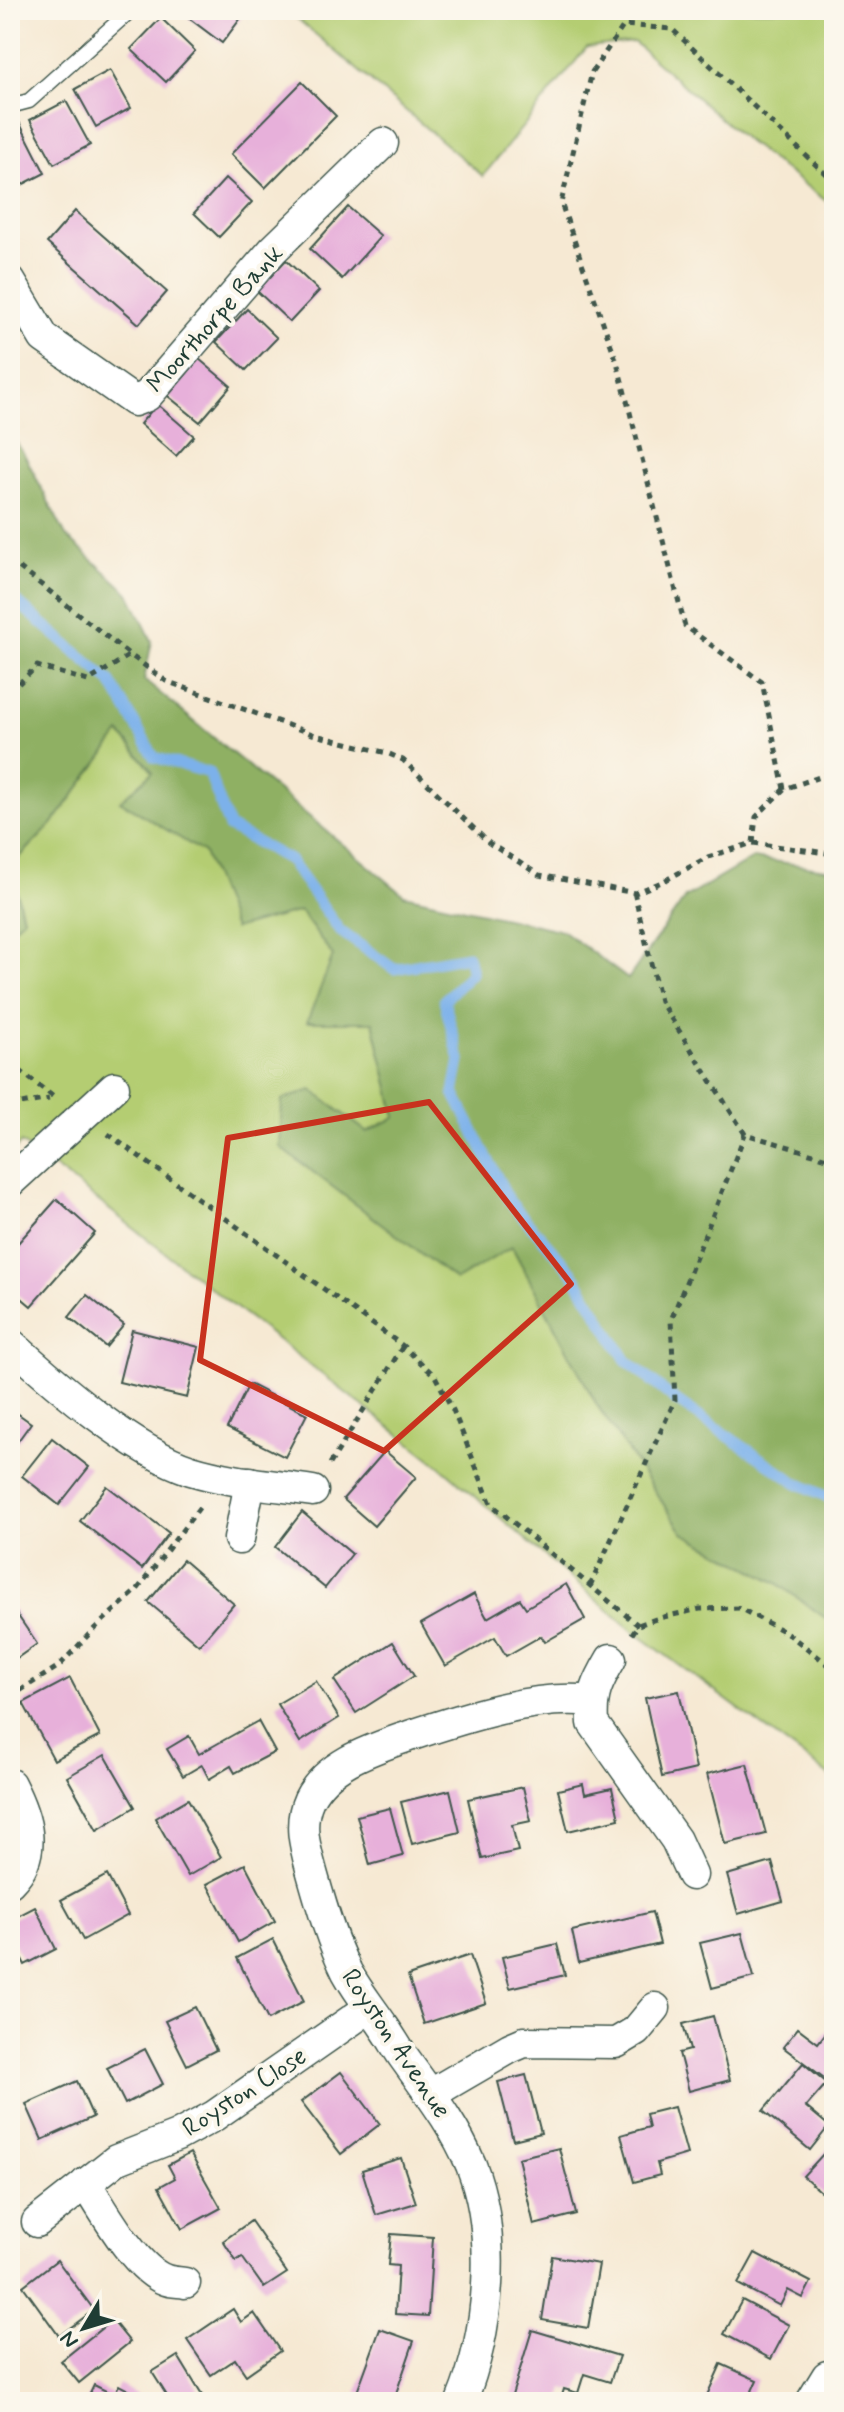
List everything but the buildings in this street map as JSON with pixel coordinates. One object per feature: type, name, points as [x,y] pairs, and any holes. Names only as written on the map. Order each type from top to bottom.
[{"type":"street","name":"Moorthorpe Bank","points":[[10,281],[44,338],[134,401],[147,396],[273,250],[383,143]]},
{"type":"street","points":[[10,1182],[114,1087]]},
{"type":"street","points":[[10,1343],[129,1438],[164,1459],[236,1480],[313,1491]]},
{"type":"street","points":[[236,1480],[239,1539]]},
{"type":"street","points":[[611,1659],[591,1701],[593,1723],[676,1840],[692,1875]]},
{"type":"street","name":"Royston Avenue","points":[[461,2402],[474,2370],[485,2318],[487,2269],[484,2219],[472,2168],[452,2126],[347,1972],[324,1914],[303,1839],[303,1818],[309,1799],[320,1784],[337,1768],[369,1750],[444,1724],[538,1703],[572,1698],[591,1701]]},
{"type":"street","points":[[10,1784],[29,1839],[24,1866],[10,1882]]},
{"type":"street","name":"Royston Close","points":[[37,2222],[116,2160],[177,2136],[214,2116],[369,2008]]},
{"type":"street","points":[[431,2094],[524,2042],[616,2043],[636,2031],[655,2008]]},
{"type":"street","points":[[86,2183],[107,2217],[152,2272],[167,2280],[185,2283]]},
{"type":"street","points":[[811,2402],[827,2376]]},
{"type":"lane","points":[[10,106],[29,101],[131,10]]},
{"type":"path","points":[[784,789],[762,682],[685,626],[617,362],[561,203],[592,72],[624,25],[672,29],[834,182]]},
{"type":"path","points":[[10,560],[166,681],[315,735],[403,760],[489,843],[539,875],[634,892],[664,881],[708,857],[753,843],[834,854]]},
{"type":"path","points":[[10,692],[37,666],[88,681],[130,655]]},
{"type":"path","points":[[753,843],[756,817],[784,789],[834,772]]},
{"type":"path","points":[[634,892],[660,1001],[745,1134],[834,1160]]},
{"type":"path","points":[[10,1063],[54,1098],[403,1346],[435,1376],[453,1410],[491,1504],[638,1625],[700,1609],[739,1608],[787,1633],[834,1669]]},
{"type":"path","points":[[10,1106],[54,1098]]},
{"type":"path","points":[[590,1586],[675,1400],[671,1320],[745,1134]]},
{"type":"path","points":[[313,1491],[403,1346]]},
{"type":"path","points":[[10,1697],[59,1666],[137,1590],[236,1480]]},
{"type":"highlighted area","points":[[429,1102],[571,1284],[384,1451],[200,1360],[228,1138]]},
{"type":"green space","points":[[287,10],[834,10],[834,207],[743,138],[634,42],[587,47],[483,176]]},
{"type":"green space","points":[[10,434],[24,454],[66,536],[129,593],[152,641],[144,680],[404,895],[563,931],[628,979],[685,898],[753,858],[834,870],[834,1624],[774,1581],[683,1533],[597,1405],[512,1247],[456,1280],[280,1147],[282,1100],[312,1090],[367,1132],[396,1117],[373,1022],[307,1022],[333,956],[300,911],[234,929],[204,853],[120,801],[153,772],[120,733],[52,824],[10,867],[10,657],[14,656],[10,651]]},
{"type":"green space","points":[[120,733],[153,772],[121,801],[205,853],[234,928],[300,911],[333,956],[373,1022],[396,1117],[367,1132],[512,1246],[597,1405],[683,1533],[774,1581],[834,1624],[834,1779],[633,1631],[435,1462],[65,1175],[21,1143],[10,1154],[10,933],[23,917],[10,867],[52,824]]},
{"type":"green space","points":[[10,867],[23,918],[10,933]]},
{"type":"waterway","points":[[10,596],[111,682],[154,757],[209,773],[229,827],[289,860],[340,931],[394,969],[468,956],[472,973],[444,1000],[460,1060],[454,1093],[510,1202],[572,1272],[626,1360],[675,1400],[795,1482],[834,1500]]}]
